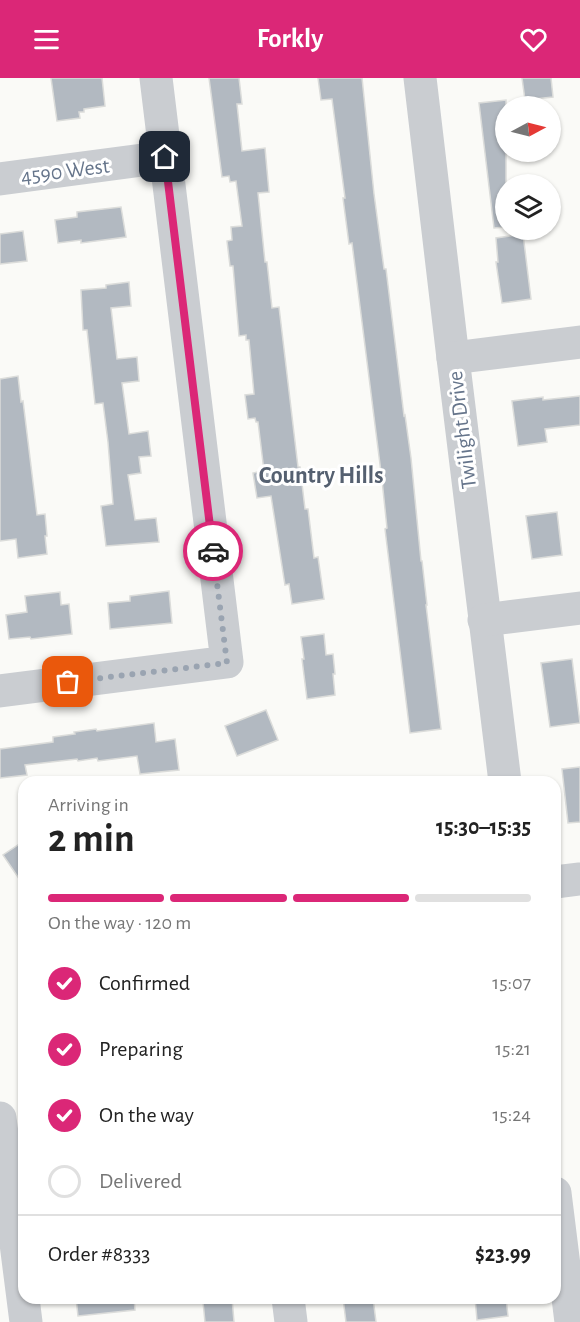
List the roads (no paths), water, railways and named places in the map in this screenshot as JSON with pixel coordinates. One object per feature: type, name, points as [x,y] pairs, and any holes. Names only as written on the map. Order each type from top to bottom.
[{"type":"street","points":[[0,691],[227,663],[156,78]]},
{"type":"street","name":"Twilight Drive","points":[[420,78],[504,776]]},
{"type":"street","name":"4590 West","points":[[0,178],[165,157]]},
{"type":"street","points":[[453,358],[580,342]]},
{"type":"street","points":[[484,620],[580,608]]},
{"type":"street","points":[[561,881],[580,879]]},
{"type":"street","points":[[0,1118],[18,1259]]},
{"type":"street","points":[[561,1241],[571,1322]]},
{"type":"street","points":[[24,1304],[26,1322]]},
{"type":"street","points":[[289,1304],[291,1322]]},
{"type":"district","name":"Country Hills","points":[[321,475]]}]
